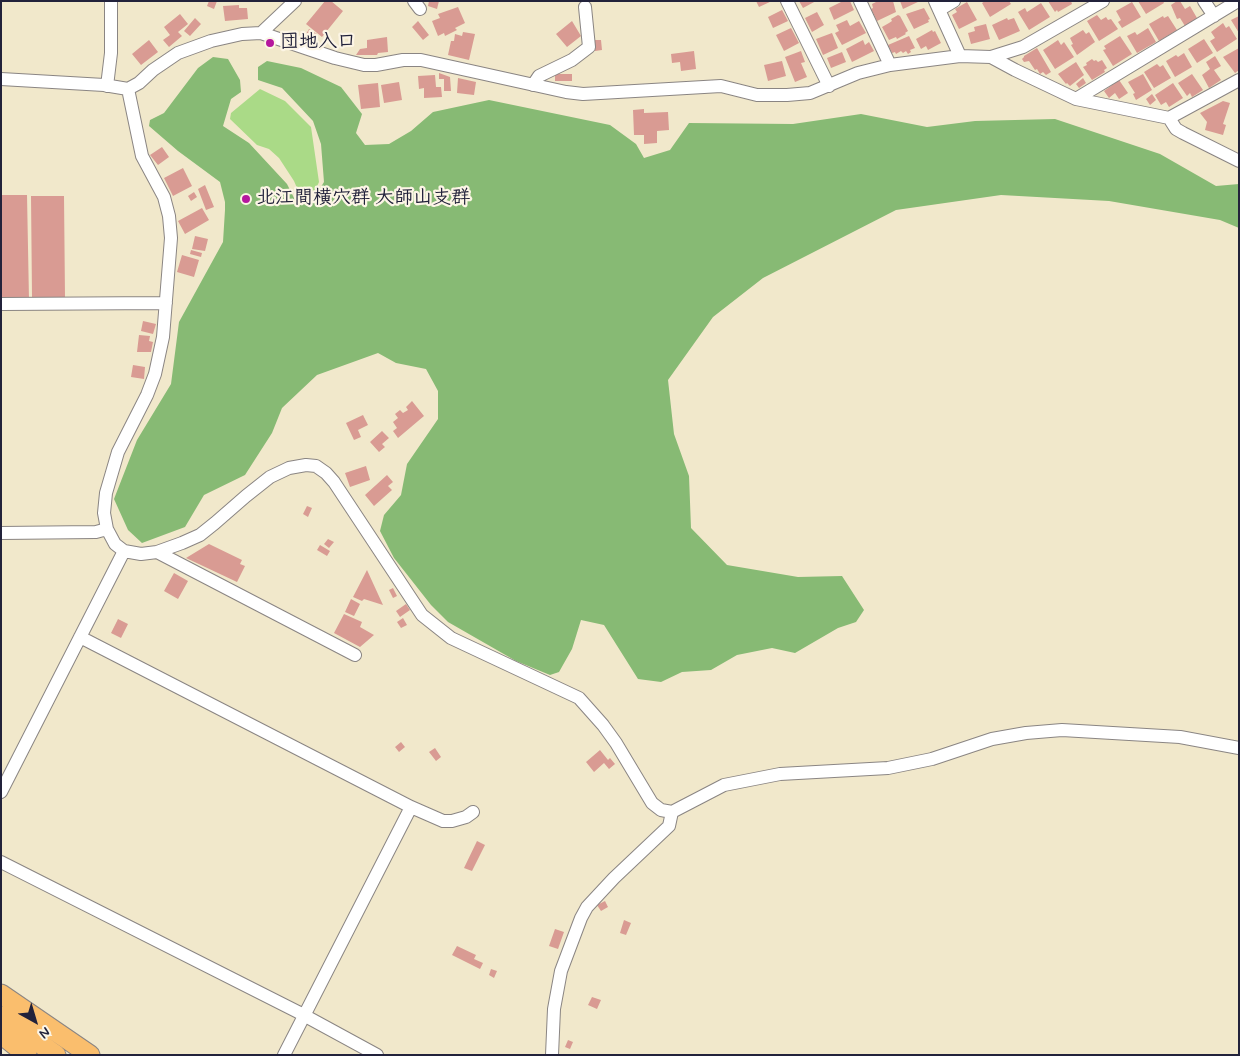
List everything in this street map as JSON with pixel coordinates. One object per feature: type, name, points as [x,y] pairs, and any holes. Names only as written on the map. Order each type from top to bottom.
[{"type":"highway","points":[[4,1013],[27,1055]]},
{"type":"highway","points":[[4,1013],[56,1055]]},
{"type":"highway","points":[[4,1013],[67,1055]]},
{"type":"highway","points":[[4,1013],[90,1055]]},
{"type":"street","points":[[107,86],[111,54],[111,1]]},
{"type":"street","points":[[261,33],[295,1]]},
{"type":"street","points":[[787,1],[829,86]]},
{"type":"street","points":[[860,1],[890,65]]},
{"type":"street","points":[[954,1],[937,5],[960,56]]},
{"type":"street","points":[[1,79],[128,89],[139,83],[153,70],[178,53],[211,41],[242,34],[261,33],[335,58],[364,65],[376,65],[403,60],[421,60],[566,92],[583,94],[721,86],[757,95],[787,95],[810,93],[858,73],[890,65],[960,56],[991,57],[1023,46],[1103,1]]},
{"type":"street","points":[[1204,1],[1214,16]]},
{"type":"street","points":[[1076,99],[1238,1]]},
{"type":"street","points":[[533,84],[539,76],[572,60],[589,47],[585,7]]},
{"type":"street","points":[[991,57],[1076,99],[1169,118],[1239,80]]},
{"type":"street","points":[[128,89],[142,156],[164,197],[169,216],[171,238],[163,337],[156,374],[118,452],[106,492],[107,529],[115,544],[124,551],[141,554],[157,552],[200,535],[270,477],[289,468],[306,465],[316,466],[334,482],[422,615],[451,638],[579,698],[616,743],[652,803],[661,810],[672,812],[724,785],[780,774],[888,768],[932,759],[992,739],[1026,733],[1062,730],[1180,737],[1239,748]]},
{"type":"street","points":[[1169,118],[1176,129],[1182,133],[1239,162]]},
{"type":"street","points":[[1,304],[166,303]]},
{"type":"street","points":[[1,533],[96,532],[107,529]]},
{"type":"street","points":[[1,792],[124,551]]},
{"type":"street","points":[[157,552],[355,655]]},
{"type":"street","points":[[80,637],[411,807],[443,821],[452,821],[473,812]]},
{"type":"street","points":[[284,1055],[411,807]]},
{"type":"street","points":[[552,1055],[554,1009],[561,972],[581,918],[587,907],[614,878],[669,826],[672,812]]},
{"type":"street","points":[[1,862],[304,1015],[377,1055]]},
{"type":"green space","points":[[213,57],[228,59],[240,80],[241,92],[231,99],[223,126],[249,143],[287,184],[295,200],[309,204],[324,182],[321,144],[313,121],[282,88],[258,80],[258,67],[267,61],[301,68],[341,87],[362,114],[356,133],[365,145],[389,144],[411,131],[433,112],[489,100],[610,125],[636,144],[644,158],[670,150],[689,123],[793,124],[861,114],[927,127],[975,121],[1055,119],[1160,154],[1216,186],[1239,184],[1239,228],[1220,220],[1109,201],[1001,195],[896,210],[763,278],[713,317],[668,380],[674,434],[689,476],[691,528],[727,565],[798,577],[842,576],[864,610],[856,622],[838,628],[795,653],[772,648],[737,655],[711,670],[682,672],[661,682],[638,679],[604,625],[581,620],[572,649],[559,672],[550,675],[516,661],[448,622],[431,605],[394,558],[380,531],[384,515],[401,495],[407,464],[438,419],[438,391],[426,369],[396,363],[378,353],[317,375],[282,408],[272,433],[245,475],[204,495],[185,527],[142,543],[128,530],[114,499],[137,440],[171,384],[179,322],[223,242],[225,210],[220,182],[178,151],[149,126],[150,120],[164,113],[198,68]]},
{"type":"green space","points":[[260,89],[285,101],[311,127],[319,182],[315,191],[304,198],[300,195],[294,181],[279,158],[269,149],[257,145],[230,119],[231,113]]},
{"type":"building","points":[[209,1],[217,1],[214,9],[207,6]]},
{"type":"building","points":[[325,1],[331,1],[343,11],[322,37],[306,24]]},
{"type":"building","points":[[429,1],[439,1],[437,9],[428,6]]},
{"type":"building","points":[[756,1],[772,1],[759,7]]},
{"type":"building","points":[[799,1],[816,1],[803,8]]},
{"type":"building","points":[[843,1],[850,1],[854,10],[834,20],[829,8]]},
{"type":"building","points":[[878,1],[893,1],[896,12],[877,21],[871,9],[873,8],[872,4]]},
{"type":"building","points":[[900,1],[920,1],[903,9]]},
{"type":"building","points":[[985,1],[1009,1],[1011,4],[990,17],[982,3]]},
{"type":"building","points":[[1048,1],[1071,1],[1072,4],[1055,12]]},
{"type":"building","points":[[1138,1],[1163,1],[1164,3],[1146,14]]},
{"type":"building","points":[[1180,1],[1185,9],[1190,6],[1197,18],[1185,26],[1180,18],[1177,19],[1171,5]]},
{"type":"building","points":[[967,2],[977,20],[959,29],[952,15],[957,12],[955,9]]},
{"type":"building","points":[[1132,2],[1141,17],[1122,28],[1118,22],[1121,20],[1116,11]]},
{"type":"building","points":[[1041,3],[1050,17],[1029,30],[1018,12],[1025,8],[1027,12]]},
{"type":"building","points":[[239,5],[239,8],[247,8],[248,19],[225,21],[223,6]]},
{"type":"building","points":[[458,7],[465,23],[455,28],[457,30],[445,36],[444,33],[438,36],[432,21],[440,18],[438,14]]},
{"type":"building","points":[[924,8],[930,19],[928,20],[929,22],[914,29],[906,14]]},
{"type":"building","points":[[782,10],[788,21],[773,28],[768,17]]},
{"type":"building","points":[[817,12],[824,25],[812,32],[805,18]]},
{"type":"building","points":[[180,14],[188,24],[178,32],[182,36],[169,47],[163,40],[170,35],[164,27]]},
{"type":"building","points":[[898,15],[908,31],[897,39],[896,37],[889,40],[882,27]]},
{"type":"building","points":[[1097,15],[1101,20],[1106,17],[1108,20],[1111,19],[1118,29],[1099,41],[1087,21]]},
{"type":"building","points":[[1163,16],[1164,18],[1168,16],[1177,30],[1159,41],[1149,24]]},
{"type":"building","points":[[1239,16],[1239,33],[1231,20]]},
{"type":"building","points":[[195,18],[201,24],[190,36],[184,31]]},
{"type":"building","points":[[1007,18],[1008,20],[1014,18],[1020,31],[999,40],[992,25]]},
{"type":"building","points":[[847,20],[850,26],[859,21],[866,33],[842,45],[835,33],[839,31],[836,25]]},
{"type":"building","points":[[418,21],[429,35],[423,40],[412,27]]},
{"type":"building","points":[[572,21],[581,36],[567,47],[556,34]]},
{"type":"building","points":[[1223,23],[1226,28],[1229,26],[1237,39],[1217,52],[1210,41],[1215,38],[1211,32]]},
{"type":"building","points":[[986,24],[990,39],[971,44],[968,33],[975,31],[974,27]]},
{"type":"building","points":[[791,28],[799,43],[784,51],[776,35]]},
{"type":"building","points":[[1148,28],[1156,42],[1137,53],[1127,36],[1135,32],[1137,35]]},
{"type":"building","points":[[309,29],[317,34],[314,41],[305,36]]},
{"type":"building","points":[[932,30],[933,32],[935,31],[941,43],[928,50],[926,46],[921,49],[916,39]]},
{"type":"building","points":[[1083,30],[1086,34],[1089,32],[1095,42],[1077,55],[1071,45],[1073,44],[1070,38]]},
{"type":"building","points":[[463,32],[475,34],[469,60],[448,55],[451,41],[454,41],[455,34],[462,36]]},
{"type":"building","points":[[832,33],[838,48],[823,55],[816,39]]},
{"type":"building","points":[[909,36],[915,48],[910,50],[911,52],[908,54],[906,51],[896,54],[895,52],[892,53],[888,45]]},
{"type":"building","points":[[1120,36],[1132,54],[1113,66],[1103,50],[1106,49],[1104,46]]},
{"type":"building","points":[[387,37],[388,52],[378,53],[377,55],[356,55],[360,49],[367,48],[367,40]]},
{"type":"building","points":[[1204,39],[1213,53],[1197,63],[1188,49]]},
{"type":"building","points":[[149,40],[158,52],[141,65],[132,54]]},
{"type":"building","points":[[594,40],[601,40],[602,50],[595,51]]},
{"type":"building","points":[[863,40],[865,45],[869,42],[874,51],[852,62],[846,49]]},
{"type":"building","points":[[1058,40],[1061,45],[1064,42],[1074,57],[1055,69],[1043,50]]},
{"type":"building","points":[[1037,48],[1051,72],[1046,75],[1043,72],[1040,74],[1029,61],[1024,62],[1022,59]]},
{"type":"building","points":[[1239,48],[1239,70],[1235,73],[1223,57]]},
{"type":"building","points":[[694,51],[696,69],[681,71],[680,62],[672,63],[671,54]]},
{"type":"building","points":[[801,51],[805,62],[801,63],[807,77],[795,82],[785,57]]},
{"type":"building","points":[[842,52],[846,62],[831,68],[827,58]]},
{"type":"building","points":[[1184,53],[1192,67],[1175,77],[1166,61]]},
{"type":"building","points":[[1215,56],[1221,66],[1214,70],[1221,80],[1209,88],[1202,75],[1210,69],[1206,62]]},
{"type":"building","points":[[1092,59],[1098,62],[1102,60],[1107,68],[1104,70],[1105,72],[1092,80],[1083,67]]},
{"type":"building","points":[[782,61],[786,76],[768,81],[764,65]]},
{"type":"building","points":[[1076,62],[1084,75],[1070,86],[1058,74]]},
{"type":"building","points":[[1157,64],[1160,67],[1163,65],[1171,78],[1154,88],[1144,72]]},
{"type":"building","points":[[439,73],[450,77],[451,91],[444,91],[444,79],[439,79]]},
{"type":"building","points":[[555,74],[572,74],[572,81],[555,81]]},
{"type":"building","points":[[1143,74],[1152,90],[1136,100],[1133,94],[1135,93],[1128,82]]},
{"type":"building","points":[[1192,74],[1203,90],[1192,97],[1190,93],[1187,96],[1178,83]]},
{"type":"building","points":[[435,75],[436,87],[441,87],[442,97],[424,98],[424,88],[419,89],[418,76]]},
{"type":"building","points":[[458,78],[476,82],[474,95],[457,93]]},
{"type":"building","points":[[1083,78],[1086,83],[1079,88],[1076,84]]},
{"type":"building","points":[[1119,80],[1128,93],[1119,99],[1115,93],[1109,98],[1104,91]]},
{"type":"building","points":[[399,82],[402,100],[384,103],[381,85]]},
{"type":"building","points":[[378,83],[380,107],[361,109],[358,85]]},
{"type":"building","points":[[1173,83],[1183,98],[1169,107],[1166,102],[1161,105],[1155,95]]},
{"type":"building","points":[[1152,94],[1156,100],[1150,105],[1146,99]]},
{"type":"building","points":[[1223,101],[1230,103],[1223,124],[1226,125],[1223,135],[1205,130],[1207,122],[1200,113]]},
{"type":"building","points":[[644,109],[644,113],[668,112],[669,130],[657,131],[657,143],[644,144],[644,135],[634,135],[633,110]]},
{"type":"building","points":[[162,147],[169,157],[158,165],[150,155]]},
{"type":"building","points":[[183,168],[192,186],[173,196],[164,178]]},
{"type":"building","points":[[205,185],[214,207],[206,210],[198,189]]},
{"type":"building","points":[[194,192],[197,197],[191,201],[188,196]]},
{"type":"building","points":[[1,195],[27,195],[29,300],[1,301]]},
{"type":"building","points":[[31,196],[64,196],[65,297],[32,297]]},
{"type":"building","points":[[202,208],[209,220],[185,234],[178,221]]},
{"type":"building","points":[[195,236],[208,239],[205,251],[192,249]]},
{"type":"building","points":[[191,250],[202,253],[201,257],[190,254]]},
{"type":"building","points":[[182,255],[199,260],[194,277],[177,272]]},
{"type":"building","points":[[143,321],[156,324],[153,334],[141,331]]},
{"type":"building","points":[[139,335],[150,336],[149,341],[153,342],[151,352],[137,352]]},
{"type":"building","points":[[133,365],[145,367],[144,379],[131,377]]},
{"type":"building","points":[[412,401],[424,416],[398,438],[393,431],[397,428],[393,422],[398,418],[395,414],[400,410],[403,413],[408,410],[406,407]]},
{"type":"building","points":[[363,415],[368,425],[358,430],[361,437],[354,440],[346,423]]},
{"type":"building","points":[[382,431],[389,438],[382,444],[385,447],[379,452],[370,442]]},
{"type":"building","points":[[366,466],[370,480],[350,487],[345,473]]},
{"type":"building","points":[[387,475],[393,482],[388,486],[392,490],[374,506],[365,495]]},
{"type":"building","points":[[307,506],[312,508],[308,517],[303,514]]},
{"type":"building","points":[[328,539],[334,542],[329,548],[324,544]]},
{"type":"building","points":[[209,544],[242,560],[240,564],[245,566],[237,582],[186,558]]},
{"type":"building","points":[[320,545],[330,551],[327,556],[317,550]]},
{"type":"building","points":[[367,570],[383,605],[364,599],[362,601],[353,597]]},
{"type":"building","points":[[174,573],[188,581],[178,599],[164,591]]},
{"type":"building","points":[[393,588],[397,596],[393,598],[389,590]]},
{"type":"building","points":[[351,599],[360,604],[354,616],[345,612]]},
{"type":"building","points":[[406,604],[410,610],[400,617],[396,611]]},
{"type":"building","points":[[344,614],[362,622],[360,627],[374,635],[360,647],[334,633]]},
{"type":"building","points":[[403,618],[407,625],[401,628],[397,622]]},
{"type":"building","points":[[118,619],[128,624],[121,638],[111,633]]},
{"type":"building","points":[[401,742],[405,747],[399,752],[395,747]]},
{"type":"building","points":[[435,748],[441,757],[436,761],[429,752]]},
{"type":"building","points":[[600,750],[608,760],[610,758],[615,764],[609,769],[604,763],[594,772],[586,762]]},
{"type":"building","points":[[477,841],[485,845],[472,871],[464,868]]},
{"type":"building","points":[[605,901],[608,907],[601,911],[597,905]]},
{"type":"building","points":[[624,920],[631,923],[626,935],[620,933]]},
{"type":"building","points":[[555,929],[564,932],[558,949],[549,946]]},
{"type":"building","points":[[457,946],[476,955],[474,959],[483,963],[480,969],[452,955]]},
{"type":"building","points":[[491,969],[497,971],[494,978],[489,975]]},
{"type":"building","points":[[592,997],[601,1000],[597,1009],[588,1005]]},
{"type":"building","points":[[568,1040],[573,1042],[570,1049],[565,1047]]},
{"type":"place","name":"団地入口","points":[[270,43]]},
{"type":"place","name":"北江間横穴群 大師山支群","points":[[246,199]]}]
